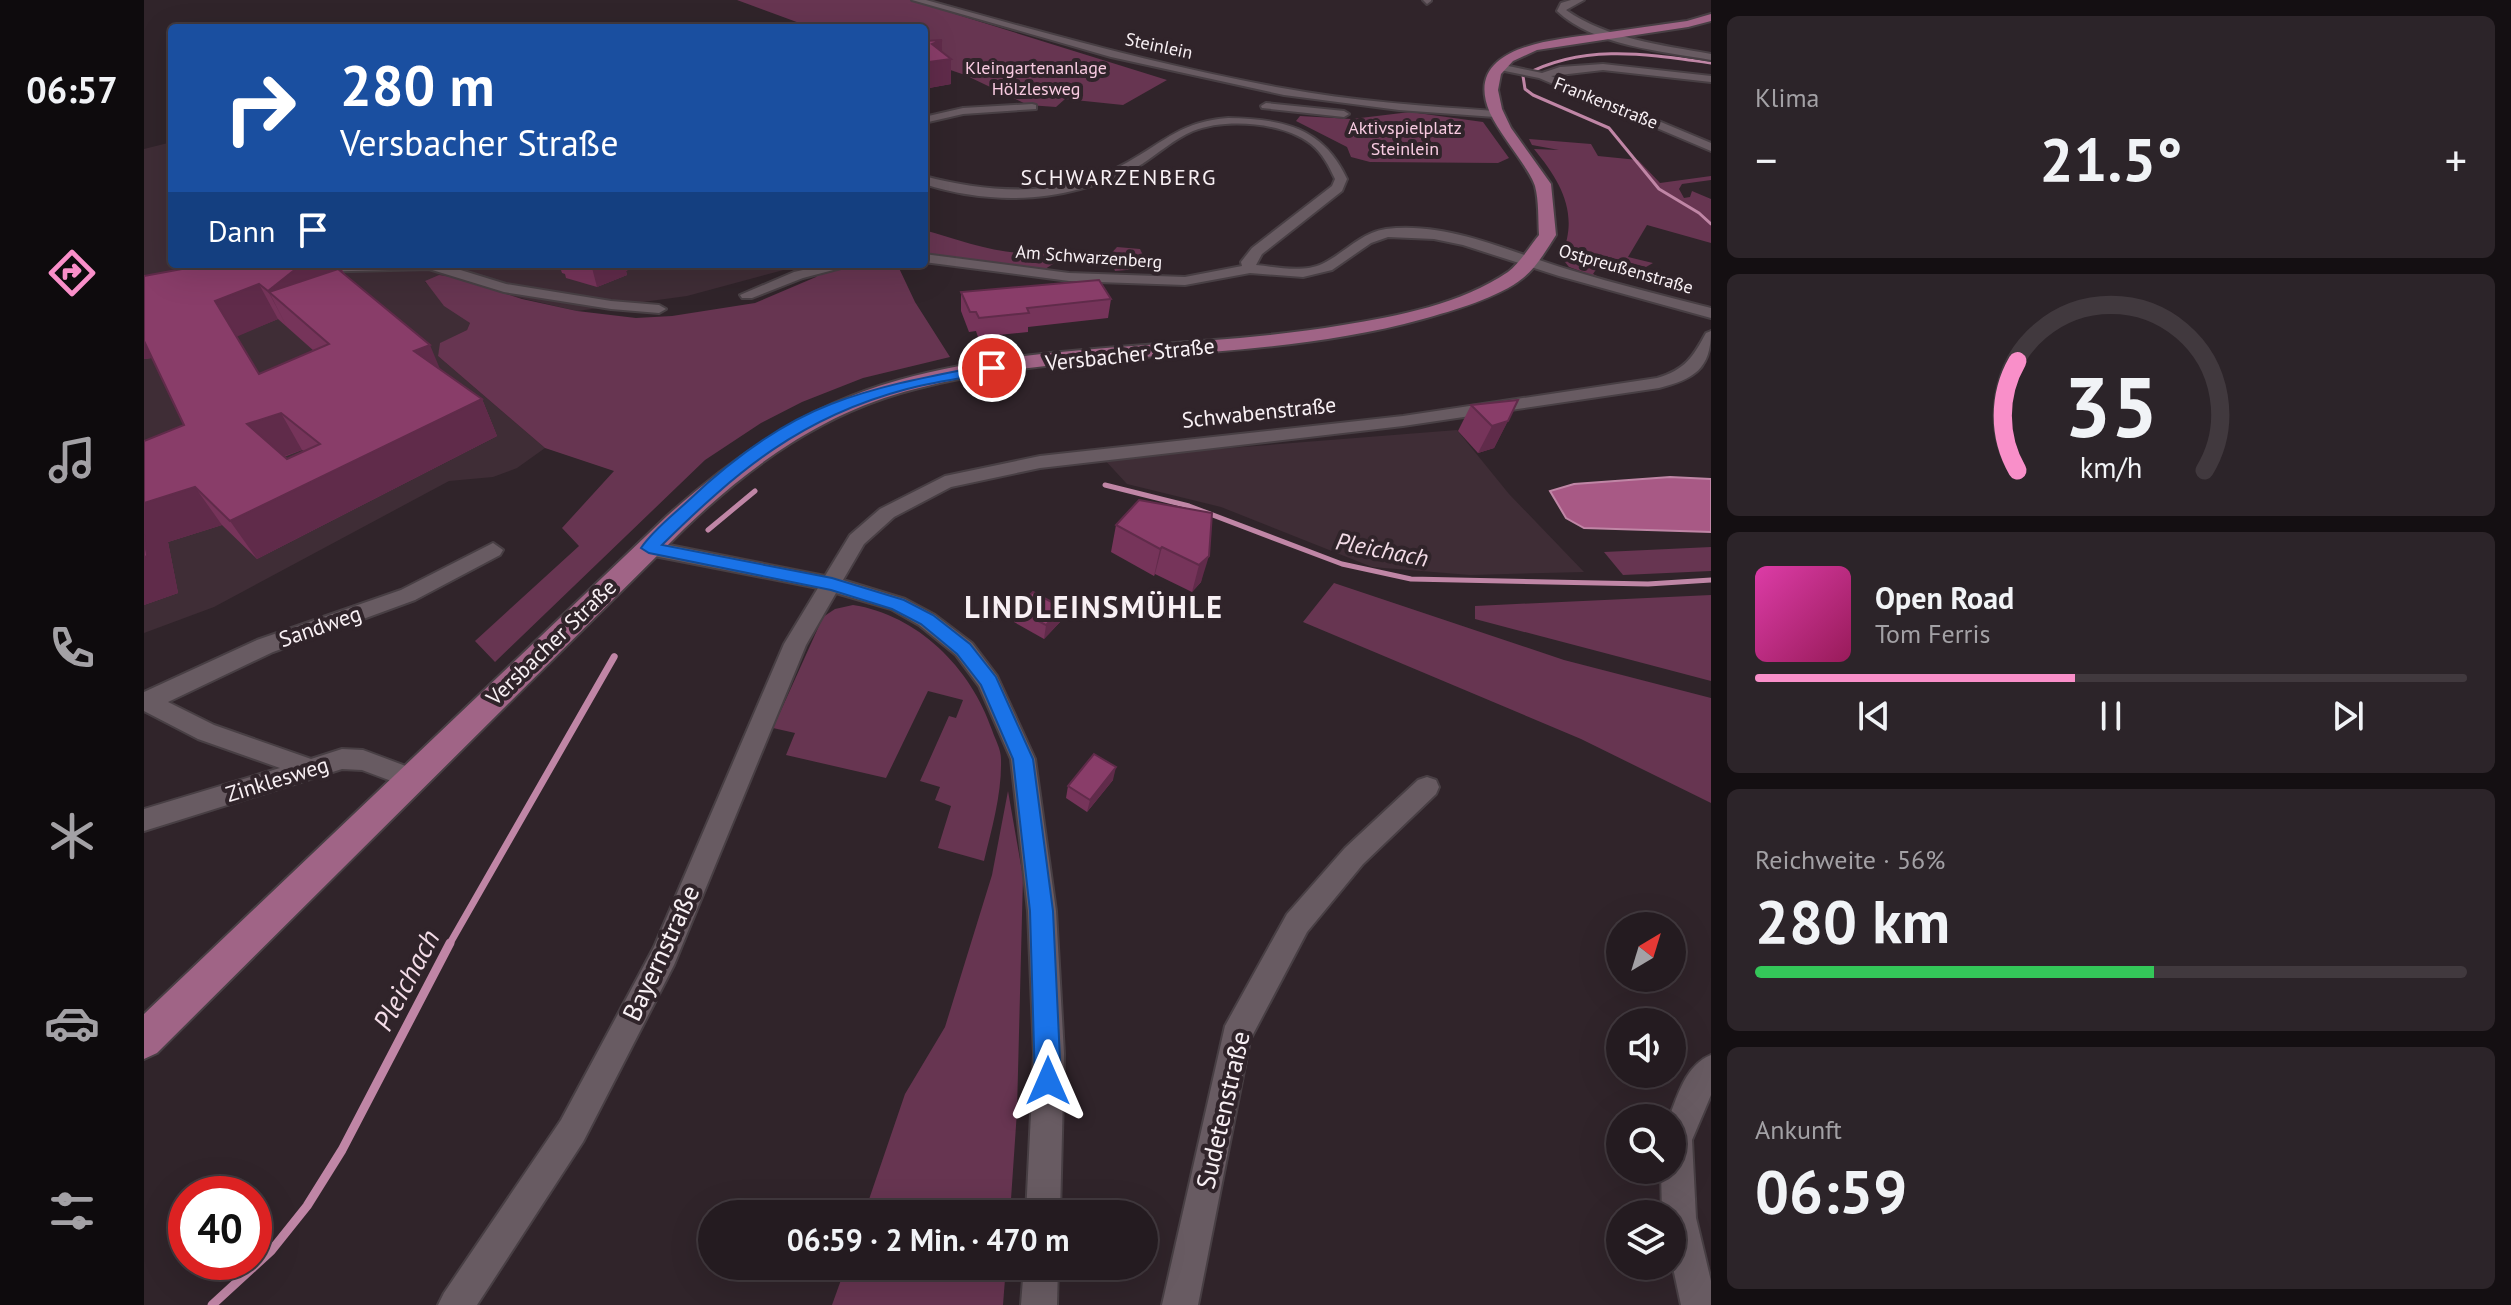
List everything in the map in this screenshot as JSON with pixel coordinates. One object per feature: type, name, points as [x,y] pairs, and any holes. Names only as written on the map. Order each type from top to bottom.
[{"type":"main road","points":[[1495,114],[1490,89],[1499,67],[1517,53],[1534,47],[1709,19]]},
{"type":"main road","name":"Versbacher Straße","points":[[144,1040],[716,483],[751,456],[834,408],[936,377],[1015,365],[1277,340],[1402,322],[1478,297],[1530,262],[1550,230],[1548,196],[1495,114]]},
{"type":"street","name":"Steinlein","points":[[916,0],[1114,55],[1284,92],[1399,107],[1495,114]]},
{"type":"street","points":[[1580,0],[1564,5],[1561,11],[1571,19],[1613,34],[1711,57]]},
{"type":"street","name":"Frankenstraße","points":[[1499,67],[1536,75],[1711,147]]},
{"type":"street","points":[[1536,75],[1558,69],[1599,67],[1711,79]]},
{"type":"street","name":"Steinlein","points":[[1266,106],[1362,115],[1392,111],[1399,107]]},
{"type":"street","points":[[928,119],[963,111],[1032,107]]},
{"type":"street","points":[[928,181],[996,194],[1055,189],[1113,174],[1177,134],[1215,122],[1247,121],[1315,139],[1328,153],[1341,179],[1338,188],[1257,251],[1248,262],[1250,269]]},
{"type":"street","name":"Am Schwarzenberg","points":[[928,258],[1069,277],[1214,278],[1250,269],[1303,273],[1327,267],[1366,240],[1387,233],[1447,237],[1530,262]]},
{"type":"street","name":"Ostpreußenstraße","points":[[1530,262],[1711,313]]},
{"type":"street","points":[[302,269],[334,268]]},
{"type":"street","points":[[440,268],[504,288],[611,305],[659,309]]},
{"type":"street","points":[[747,295],[833,268]]},
{"type":"street","name":"Schwabenstraße","points":[[832,584],[857,540],[874,522],[900,504],[945,482],[1040,462],[1403,421],[1648,386],[1689,373],[1707,351],[1711,336]]},
{"type":"street","points":[[649,548],[832,584],[898,604],[927,620],[964,649],[994,689],[1023,759],[1042,911],[1049,1054],[1044,1200]]},
{"type":"street","name":"Sandweg","points":[[146,702],[265,646],[408,595],[493,550]]},
{"type":"street","name":"Bayernstraße","points":[[456,1305],[572,1131],[664,956],[795,644],[832,584]]},
{"type":"street","points":[[146,702],[206,732],[312,769]]},
{"type":"street","name":"Zinklesweg","points":[[144,820],[342,759],[363,760],[410,778]]},
{"type":"street","name":"Sudetenstraße","points":[[1180,1305],[1236,1037],[1297,923],[1354,856],[1427,787]]},
{"type":"street","points":[[1699,1305],[1679,1218],[1676,1140],[1696,1089],[1711,1070]]},
{"type":"street","points":[[1039,1305],[1040,1280]]},
{"type":"shaded area","points":[[168,143],[168,268],[791,268],[687,296],[577,311],[495,292],[452,277],[425,282],[470,323],[467,330],[441,343],[438,356],[545,448],[517,468],[493,477],[449,481],[214,607],[144,633],[144,149]]},
{"type":"shaded area","points":[[1457,430],[1509,494],[1584,572],[1470,575],[1372,567],[1221,507],[1127,484],[1103,458]]},
{"type":"shaded area","points":[[1670,477],[1711,479],[1711,532],[1584,528],[1566,518],[1550,491],[1574,484]]},
{"type":"green space","name":"Kleingartenanlage Hölzlesweg","points":[[737,0],[910,0],[1167,80],[1123,105],[1065,99],[1056,107],[1028,105],[965,75],[928,62],[928,24],[802,24]]},
{"type":"green space","name":"Aktivspielplatz Steinlein","points":[[1410,112],[1483,122],[1509,158],[1498,163],[1370,162],[1351,157],[1347,147],[1296,121],[1300,116],[1352,119]]},
{"type":"green space","points":[[1529,139],[1591,144],[1598,156],[1638,160],[1660,183],[1711,176],[1711,180],[1682,184],[1679,189],[1684,198],[1690,197],[1692,191],[1711,199],[1711,243],[1647,225],[1628,257],[1653,263],[1646,267],[1605,256],[1593,274],[1605,280],[1569,267],[1561,257],[1569,227],[1565,199],[1534,149],[1559,150],[1532,145]]},
{"type":"green space","points":[[928,231],[1012,252],[1029,254],[1065,250],[1069,254],[1045,269],[928,255]]},
{"type":"green space","points":[[1117,247],[1140,249],[1149,268],[1115,271],[1109,256]]},
{"type":"green space","points":[[822,268],[899,268],[915,302],[950,357],[863,378],[802,402],[761,423],[705,460],[495,662],[475,641],[579,546],[562,528],[614,471],[545,448],[438,356],[440,343],[467,330],[470,323],[444,306],[425,281],[439,275],[452,277],[522,299],[577,311],[636,318],[672,316],[755,303],[816,277]]},
{"type":"green space","points":[[1711,547],[1711,571],[1623,575],[1604,552]]},
{"type":"green space","points":[[1334,583],[1564,660],[1711,698],[1711,803],[1581,739],[1303,622]]},
{"type":"green space","points":[[1711,595],[1711,681],[1475,619],[1475,606]]},
{"type":"green space","points":[[853,605],[899,620],[920,633],[956,666],[983,707],[1001,759],[998,798],[984,861],[938,848],[951,806],[935,800],[940,787],[920,781],[949,716],[956,718],[963,700],[928,691],[886,778],[786,755],[795,733],[773,728],[823,617],[835,609]]},
{"type":"green space","points":[[1008,791],[1023,877],[1017,1111],[1011,1200],[869,1200],[905,1094],[945,1027],[992,875]]},
{"type":"green space","points":[[841,1280],[1005,1280],[1003,1305],[832,1305]]},
{"type":"building","points":[[942,40],[932,44],[951,59],[929,62],[928,41]]},
{"type":"building","points":[[187,268],[297,268],[268,291],[259,284],[215,301],[259,374],[329,344],[269,292],[338,269],[430,345],[414,351],[482,399],[230,521],[195,487],[144,503],[144,441],[184,425],[144,341],[144,276]],"holes":[[[281,413],[320,444],[287,459],[247,424]]]},
{"type":"building","points":[[1099,280],[1111,299],[1027,308],[1029,313],[979,318],[976,312],[970,312],[961,292]]},
{"type":"building","points":[[1518,400],[1508,421],[1492,426],[1471,405]]},
{"type":"building","points":[[1139,500],[1212,513],[1209,556],[1199,565],[1162,547],[1160,549],[1116,525]]},
{"type":"building","points":[[1033,592],[1063,608],[1046,625],[1015,609]]},
{"type":"building","points":[[1094,754],[1116,767],[1090,800],[1068,786]]},
{"type":"waterway","name":"Pleichach","points":[[1711,63],[1639,54],[1592,55],[1568,59],[1523,76],[1525,89],[1533,95],[1609,128],[1659,189],[1699,213],[1711,224]]},
{"type":"waterway","name":"Pleichach","points":[[1105,485],[1189,506],[1342,564],[1411,579],[1648,584],[1711,580]]},
{"type":"waterway","name":"Pleichach","points":[[708,530],[755,491]]},
{"type":"waterway","name":"Pleichach","points":[[449,945],[614,657]]},
{"type":"waterway","name":"Pleichach","points":[[212,1305],[271,1251],[307,1206],[342,1150],[450,943]]},
{"type":"district","name":"SCHWARZENBERG","points":[[1119,177]]},
{"type":"district","name":"LINDLEINSMÜHLE","points":[[1094,608]]},
{"type":"route","points":[[992,368],[936,377],[870,395],[834,408],[787,432],[716,483],[649,548],[832,584],[898,604],[927,620],[964,649],[989,682],[1023,759],[1042,911],[1048,1081]]}]
